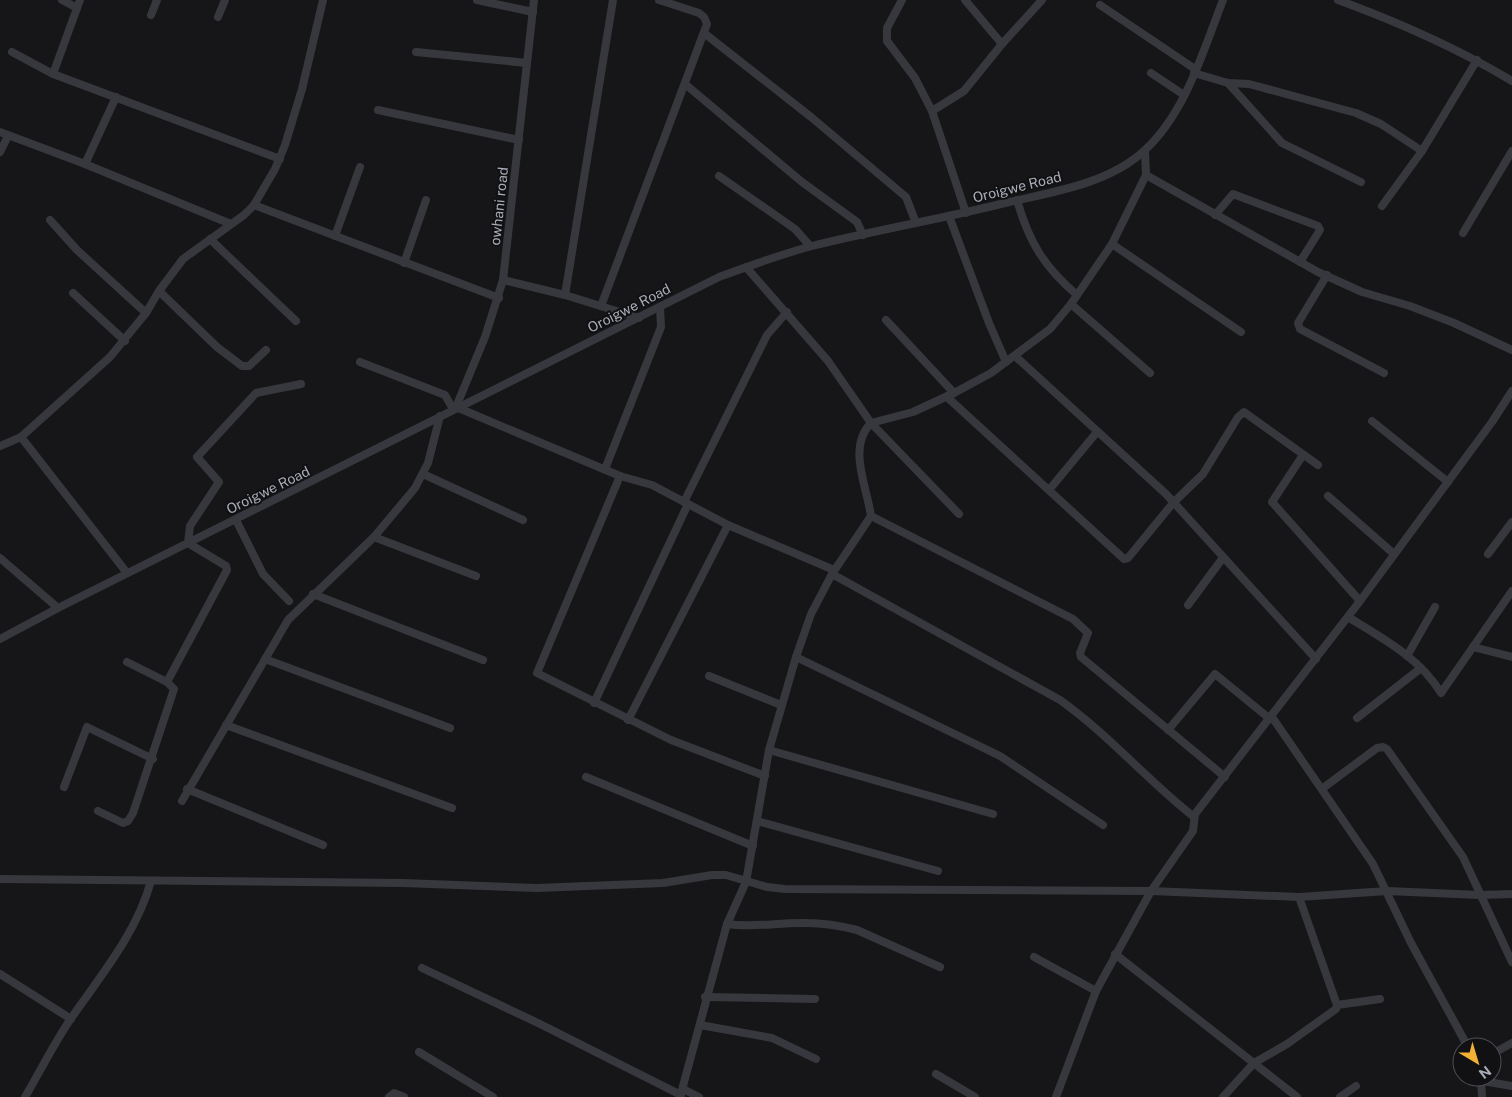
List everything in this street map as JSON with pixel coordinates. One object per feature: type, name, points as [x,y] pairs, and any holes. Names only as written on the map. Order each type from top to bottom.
[{"type":"street","points":[[62,0],[77,8]]},
{"type":"street","points":[[53,74],[80,0]]},
{"type":"street","points":[[151,15],[157,0]]},
{"type":"street","points":[[218,17],[225,0]]},
{"type":"street","points":[[0,446],[21,437],[110,357],[146,313],[159,290],[183,259],[254,205],[280,159],[302,89],[323,0]]},
{"type":"street","points":[[477,0],[533,12]]},
{"type":"street","name":"owhani road","points":[[455,408],[486,338],[503,280],[534,0]]},
{"type":"street","points":[[565,295],[613,0]]},
{"type":"street","points":[[601,306],[707,24],[704,16],[660,0]]},
{"type":"street","points":[[900,0],[887,28],[887,41],[915,78],[932,110],[966,213]]},
{"type":"street","points":[[965,0],[1002,44]]},
{"type":"street","points":[[932,110],[964,91],[1002,44],[1042,0]]},
{"type":"street","name":"Oroigwe Road","points":[[0,639],[127,573],[719,277],[810,246],[966,213],[1096,180],[1145,151],[1170,120],[1184,96],[1223,0]]},
{"type":"street","points":[[1338,0],[1369,11],[1477,60],[1512,81]]},
{"type":"street","points":[[1100,5],[1194,71],[1228,83],[1249,84],[1356,113],[1381,124],[1422,151]]},
{"type":"street","points":[[704,33],[811,117],[906,197],[916,223]]},
{"type":"street","points":[[12,52],[53,74],[280,159]]},
{"type":"street","points":[[416,52],[527,63]]},
{"type":"street","points":[[1382,206],[1422,151],[1477,60]]},
{"type":"street","points":[[1150,73],[1184,96]]},
{"type":"street","points":[[1228,83],[1288,147],[1361,182]]},
{"type":"street","points":[[685,84],[802,182],[857,222],[863,235]]},
{"type":"street","points":[[85,164],[116,97]]},
{"type":"street","points":[[378,110],[519,140]]},
{"type":"street","points":[[0,132],[85,164],[231,224]]},
{"type":"street","points":[[0,152],[8,136]]},
{"type":"street","points":[[681,1093],[727,924],[746,882],[769,750],[796,657],[811,614],[833,572],[871,516],[859,454],[862,436],[871,423],[912,412],[986,376],[1050,329],[1071,304],[1112,244],[1146,175],[1145,151]]},
{"type":"street","points":[[1463,233],[1512,151]]},
{"type":"street","points":[[335,236],[360,167]]},
{"type":"street","points":[[1146,175],[1326,275],[1367,294],[1410,306],[1454,323],[1512,350]]},
{"type":"street","points":[[719,176],[795,228],[810,246]]},
{"type":"street","points":[[1215,215],[1233,194],[1318,226],[1320,230],[1300,262]]},
{"type":"street","points":[[404,263],[426,200]]},
{"type":"street","points":[[1018,200],[1026,231],[1033,245],[1052,272],[1077,295]]},
{"type":"street","points":[[254,205],[499,298]]},
{"type":"street","points":[[949,216],[989,323],[1006,362]]},
{"type":"street","points":[[50,220],[77,250],[146,313]]},
{"type":"street","points":[[210,239],[296,321]]},
{"type":"street","points":[[1112,244],[1240,332]]},
{"type":"street","points":[[746,267],[828,361],[871,423],[959,514]]},
{"type":"street","points":[[1326,275],[1298,326],[1303,332],[1384,373]]},
{"type":"street","points":[[503,280],[565,295],[639,318]]},
{"type":"street","points":[[159,290],[210,341],[242,366],[248,366],[266,350]]},
{"type":"street","points":[[72,293],[124,341]]},
{"type":"street","points":[[1071,304],[1150,373]]},
{"type":"street","points":[[605,469],[661,326],[660,307]]},
{"type":"street","points":[[594,703],[686,503],[767,335],[787,312]]},
{"type":"street","points":[[886,320],[950,395],[1124,559],[1128,558],[1173,503],[1203,474],[1238,417],[1244,412],[1318,466]]},
{"type":"street","points":[[1015,356],[1173,503],[1316,659]]},
{"type":"street","points":[[360,362],[444,395],[455,408],[620,476],[652,485],[728,525],[833,572],[1060,700],[1081,716],[1161,791],[1194,817]]},
{"type":"street","points":[[167,682],[227,570],[226,566],[188,543],[190,526],[219,482],[218,478],[198,459],[200,453],[256,393],[301,384]]},
{"type":"street","points":[[1056,1097],[1096,991],[1151,891],[1193,831],[1194,817],[1360,601],[1492,422],[1512,391]]},
{"type":"street","points":[[182,801],[288,620],[374,537],[405,502],[428,463],[440,416]]},
{"type":"street","points":[[1372,421],[1448,482]]},
{"type":"street","points":[[1049,490],[1097,432]]},
{"type":"street","points":[[21,437],[127,573]]},
{"type":"street","points":[[1303,455],[1272,502],[1360,601]]},
{"type":"street","points":[[423,474],[523,520]]},
{"type":"street","points":[[620,476],[536,671],[538,676],[670,740],[765,776]]},
{"type":"street","points":[[1328,496],[1394,554]]},
{"type":"street","points":[[871,516],[1074,619],[1088,634],[1080,653],[1081,657],[1225,777]]},
{"type":"street","points":[[236,520],[263,574],[289,601]]},
{"type":"street","points":[[1488,554],[1512,522]]},
{"type":"street","points":[[628,720],[728,525]]},
{"type":"street","points":[[374,537],[476,576]]},
{"type":"street","points":[[0,558],[58,608]]},
{"type":"street","points":[[1188,605],[1222,558]]},
{"type":"street","points":[[1348,617],[1407,656],[1421,668],[1441,693],[1512,591]]},
{"type":"street","points":[[313,594],[483,660]]},
{"type":"street","points":[[1407,656],[1435,608]]},
{"type":"street","points":[[1473,647],[1512,656]]},
{"type":"street","points":[[796,657],[1000,756],[1103,825]]},
{"type":"street","points":[[265,659],[450,728]]},
{"type":"street","points":[[98,811],[119,822],[128,821],[152,760],[174,689],[167,682],[127,662]]},
{"type":"street","points":[[1357,718],[1421,668]]},
{"type":"street","points":[[1168,730],[1215,674],[1271,718],[1323,788],[1373,864],[1411,943],[1463,1037]]},
{"type":"street","points":[[708,676],[781,705]]},
{"type":"street","points":[[226,725],[452,808]]},
{"type":"street","points":[[64,787],[87,727],[152,760]]},
{"type":"street","points":[[1323,788],[1377,748],[1383,747],[1387,749],[1463,857],[1512,962]]},
{"type":"street","points":[[769,750],[993,814]]},
{"type":"street","points":[[586,777],[753,846]]},
{"type":"street","points":[[187,790],[323,845]]},
{"type":"street","points":[[757,821],[938,871]]},
{"type":"street","points":[[0,879],[403,883],[537,888],[664,883],[712,875],[735,877],[746,882],[785,889],[1151,891],[1299,897],[1387,891],[1480,896],[1512,894]]},
{"type":"street","points":[[25,1097],[36,1075],[71,1018],[111,962],[141,912],[151,881]]},
{"type":"street","points":[[1299,897],[1337,1006]]},
{"type":"street","points":[[727,924],[744,927],[807,923],[857,930],[940,967]]},
{"type":"street","points":[[1115,954],[1297,1097]]},
{"type":"street","points":[[1034,957],[1096,991]]},
{"type":"street","points":[[422,968],[681,1093],[699,1097]]},
{"type":"street","points":[[0,974],[71,1018]]},
{"type":"street","points":[[706,997],[815,999]]},
{"type":"street","points":[[1223,1097],[1254,1063],[1299,1036],[1334,1011],[1337,1006],[1380,999]]},
{"type":"street","points":[[700,1024],[772,1038],[816,1059]]},
{"type":"street","points":[[419,1052],[493,1097]]},
{"type":"street","points":[[936,1074],[975,1097]]},
{"type":"street","points":[[1340,1097],[1356,1086]]},
{"type":"street","points":[[390,1097],[394,1093],[404,1097]]}]
